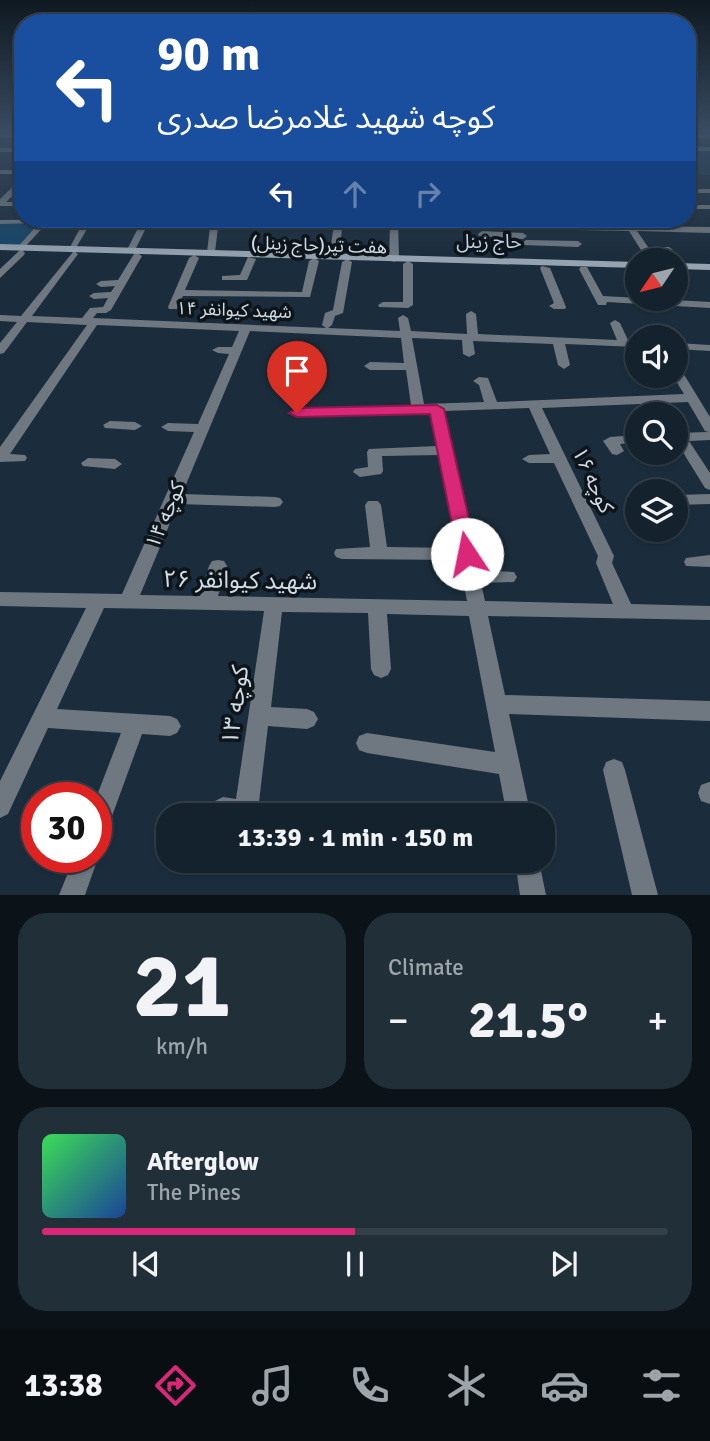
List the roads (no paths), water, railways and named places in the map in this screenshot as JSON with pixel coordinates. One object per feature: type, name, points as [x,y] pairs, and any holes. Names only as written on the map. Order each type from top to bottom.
[{"type":"main road","name":"هفت تیر(حاج زینل)","points":[[0,250],[211,252],[625,265]]},
{"type":"main road","name":"هفت تیر(حاج زینل)","points":[[134,253],[194,258],[625,270]]},
{"type":"main road","points":[[688,267],[710,269]]},
{"type":"main road","points":[[688,270],[710,269]]},
{"type":"street","points":[[696,187],[700,190]]},
{"type":"street","points":[[0,203],[14,190]]},
{"type":"street","points":[[696,190],[710,191]]},
{"type":"street","points":[[706,207],[710,216]]},
{"type":"street","points":[[0,275],[40,228]]},
{"type":"street","points":[[0,352],[51,287],[74,252],[85,228]]},
{"type":"street","points":[[0,458],[90,321],[94,310],[106,310],[128,270],[142,228]]},
{"type":"street","points":[[211,252],[214,228]]},
{"type":"street","points":[[334,257],[338,228]]},
{"type":"street","points":[[394,228],[394,259]]},
{"type":"street","points":[[482,234],[631,228],[710,230]]},
{"type":"street","points":[[631,228],[644,248]]},
{"type":"street","points":[[521,231],[578,244]]},
{"type":"street","points":[[521,231],[534,262]]},
{"type":"street","points":[[624,240],[639,240]]},
{"type":"street","points":[[173,307],[194,258]]},
{"type":"street","points":[[225,278],[244,278],[251,259]]},
{"type":"street","points":[[180,293],[306,297],[314,261]]},
{"type":"street","points":[[327,325],[330,313],[338,313],[347,261]]},
{"type":"street","points":[[383,305],[408,305],[408,264]]},
{"type":"street","points":[[110,273],[146,268]]},
{"type":"street","points":[[545,268],[561,307],[554,306]]},
{"type":"street","points":[[584,269],[601,301],[710,305]]},
{"type":"street","points":[[101,284],[118,289]]},
{"type":"street","points":[[94,296],[118,289]]},
{"type":"street","points":[[469,354],[471,314]]},
{"type":"street","points":[[403,318],[418,410]]},
{"type":"street","name":"شهید کیوانفر ۱۴","points":[[1,319],[624,344]]},
{"type":"street","points":[[615,323],[624,344]]},
{"type":"street","points":[[520,325],[523,339]]},
{"type":"street","name":"کوچه ۱۴","points":[[128,602],[246,328]]},
{"type":"street","points":[[502,338],[504,354]]},
{"type":"street","points":[[558,341],[564,365]]},
{"type":"street","points":[[688,347],[710,348]]},
{"type":"street","points":[[218,350],[235,351]]},
{"type":"street","points":[[370,366],[412,367]]},
{"type":"street","points":[[479,381],[484,381],[492,407]]},
{"type":"street","points":[[685,388],[710,428]]},
{"type":"street","points":[[297,413],[690,398]]},
{"type":"street","name":"کوچه ۱۶","points":[[534,405],[606,556],[604,563],[626,613]]},
{"type":"street","points":[[437,409],[480,610],[517,803]]},
{"type":"street","points":[[110,425],[135,426]]},
{"type":"street","points":[[169,427],[202,428]]},
{"type":"street","points":[[688,437],[710,436]]},
{"type":"street","points":[[617,451],[610,441],[625,440]]},
{"type":"street","points":[[360,472],[376,471],[374,452],[446,450]]},
{"type":"street","points":[[688,452],[710,485]]},
{"type":"street","points":[[0,458],[20,458]]},
{"type":"street","points":[[529,459],[559,458]]},
{"type":"street","points":[[88,463],[115,464]]},
{"type":"street","points":[[172,499],[275,502]]},
{"type":"street","points":[[688,500],[710,499]]},
{"type":"street","points":[[373,505],[379,553]]},
{"type":"street","points":[[342,553],[467,554]]},
{"type":"street","points":[[692,562],[710,561]]},
{"type":"street","points":[[207,604],[218,566]]},
{"type":"street","points":[[472,576],[508,577]]},
{"type":"street","name":"شهید کیوانفر ۲۶","points":[[0,599],[709,615]]},
{"type":"street","points":[[0,807],[98,601]]},
{"type":"street","name":"کوچه ۱۳","points":[[237,803],[261,716],[274,606]]},
{"type":"street","points":[[377,608],[381,668]]},
{"type":"street","points":[[498,704],[710,711]]},
{"type":"street","points":[[261,716],[307,719]]},
{"type":"street","points":[[43,718],[170,726]]},
{"type":"street","points":[[112,787],[135,724]]},
{"type":"street","points":[[366,743],[510,765]]},
{"type":"street","points":[[614,770],[645,895]]},
{"type":"street","points":[[72,895],[80,873]]},
{"type":"street","points":[[529,873],[533,895]]},
{"type":"district","name":"حاج زینل","points":[[489,242]]}]
